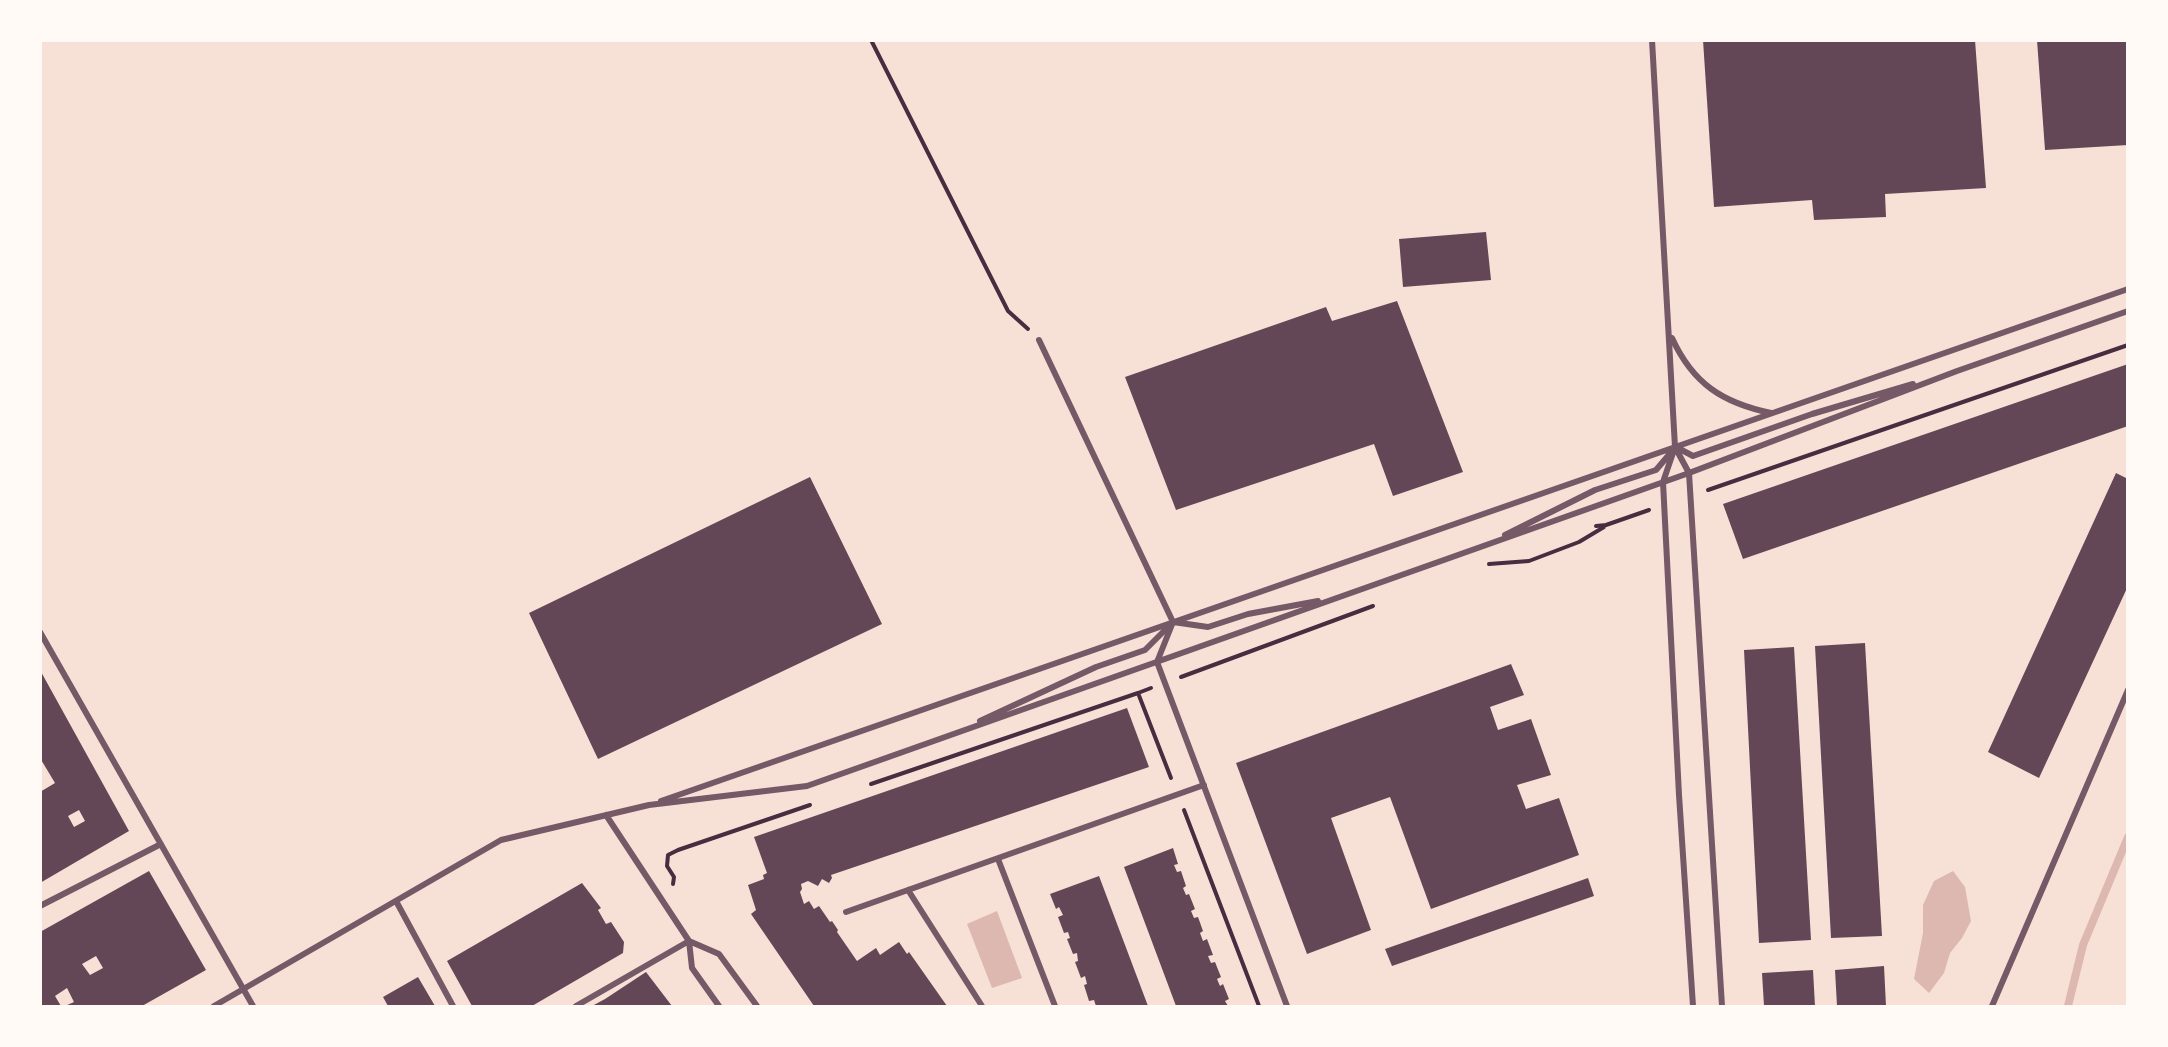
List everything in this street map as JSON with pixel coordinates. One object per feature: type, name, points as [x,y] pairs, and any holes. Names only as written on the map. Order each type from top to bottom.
[{"type":"street","points":[[1652,40],[1675,447],[1663,482],[1679,795],[1693,1006]]},
{"type":"street","points":[[214,1006],[501,840],[649,805],[2127,289]]},
{"type":"street","points":[[649,805],[807,786],[1689,473],[1957,371],[2127,311]]},
{"type":"street","points":[[1670,335],[1686,365],[1709,388],[1749,408],[1771,414]]},
{"type":"street","points":[[1039,340],[1173,622],[1157,662],[1287,1006]]},
{"type":"street","points":[[1675,447],[1693,456],[1812,414],[1957,371]]},
{"type":"street","points":[[1675,447],[1689,473],[1722,1006]]},
{"type":"street","points":[[1479,547],[1595,490],[1656,470],[1675,447]]},
{"type":"street","points":[[1173,622],[1208,627],[1248,614],[1337,598]]},
{"type":"street","points":[[944,737],[1096,667],[1145,650],[1173,622]]},
{"type":"street","points":[[40,632],[253,1006]]},
{"type":"street","points":[[1992,1006],[2127,690]]},
{"type":"street","points":[[846,912],[1204,784]]},
{"type":"street","points":[[606,815],[688,941],[692,968],[719,1006]]},
{"type":"street","points":[[40,906],[161,844]]},
{"type":"street","points":[[998,859],[1055,1006]]},
{"type":"street","points":[[908,890],[982,1006]]},
{"type":"street","points":[[396,901],[453,1006]]},
{"type":"street","points":[[576,1006],[688,941]]},
{"type":"street","points":[[688,941],[719,954],[757,1006]]},
{"type":"path","points":[[871,40],[1008,311],[1039,340]]},
{"type":"path","points":[[1690,496],[2127,345]]},
{"type":"path","points":[[1478,568],[1490,564],[1529,561],[1579,542],[1606,525],[1664,505]]},
{"type":"path","points":[[1585,527],[1606,525]]},
{"type":"path","points":[[1490,564],[1496,560]]},
{"type":"path","points":[[868,785],[1138,693],[1377,605]]},
{"type":"path","points":[[1138,693],[1259,1006]]},
{"type":"path","points":[[657,894],[673,884],[674,877],[667,866],[668,855],[812,804]]},
{"type":"shaded area","points":[[1953,871],[1965,887],[1971,921],[1962,938],[1950,953],[1944,973],[1929,993],[1914,979],[1923,933],[1923,905],[1934,881]]},
{"type":"shaded area","points":[[997,911],[1022,978],[992,988],[967,924]]},
{"type":"building","points":[[1703,40],[1975,40],[1986,188],[1885,194],[1886,217],[1814,220],[1812,200],[1714,207]]},
{"type":"building","points":[[2037,40],[2128,40],[2128,145],[2045,150]]},
{"type":"building","points":[[1486,232],[1491,280],[1403,287],[1399,239]]},
{"type":"building","points":[[1397,301],[1463,472],[1393,496],[1374,444],[1176,510],[1125,377],[1326,307],[1332,321]]},
{"type":"building","points":[[2128,364],[2128,426],[1743,559],[1723,504]]},
{"type":"building","points":[[2116,473],[2128,479],[2128,586],[2039,778],[1988,752]]},
{"type":"building","points":[[810,477],[882,624],[598,759],[529,613]]},
{"type":"building","points":[[1865,643],[1882,936],[1831,938],[1815,646]]},
{"type":"building","points":[[1794,647],[1811,940],[1759,943],[1744,650]]},
{"type":"building","points":[[1511,664],[1524,695],[1490,707],[1498,730],[1531,719],[1551,775],[1517,785],[1526,809],[1559,798],[1579,855],[1431,909],[1390,797],[1331,818],[1371,930],[1307,954],[1236,763]]},
{"type":"building","points":[[40,670],[129,831],[40,883],[40,792],[55,783],[40,758]],"holes":[[[79,810],[85,821],[74,827],[68,816]]]},
{"type":"building","points":[[1127,708],[1149,767],[831,875],[829,883],[822,879],[818,886],[808,881],[801,884],[800,892],[804,904],[809,901],[814,909],[819,906],[830,922],[832,921],[857,961],[876,948],[880,955],[899,942],[907,954],[909,952],[947,1006],[814,1006],[751,914],[756,910],[748,885],[764,879],[763,875],[767,873],[754,837]]},
{"type":"building","points":[[1173,848],[1178,864],[1174,865],[1177,872],[1181,871],[1186,886],[1183,888],[1186,895],[1189,894],[1195,909],[1191,911],[1194,918],[1198,917],[1203,931],[1200,933],[1203,941],[1207,939],[1213,955],[1208,956],[1211,963],[1215,962],[1221,977],[1217,979],[1220,986],[1223,984],[1229,999],[1225,1001],[1228,1006],[1176,1006],[1124,867]]},
{"type":"building","points":[[149,871],[206,970],[142,1006],[65,1006],[74,1002],[67,988],[55,996],[61,1006],[40,1006],[40,932]],"holes":[[[96,956],[103,968],[90,975],[82,964]]]},
{"type":"building","points":[[1099,876],[1148,1006],[1096,1006],[1094,1000],[1089,1001],[1084,985],[1087,984],[1085,976],[1081,978],[1075,962],[1078,961],[1077,953],[1073,954],[1067,939],[1070,938],[1068,932],[1064,933],[1058,917],[1063,915],[1059,907],[1056,909],[1050,894]]},
{"type":"building","points":[[1588,878],[1594,896],[1392,966],[1385,949]]},
{"type":"building","points":[[582,883],[601,908],[598,910],[606,924],[611,922],[624,942],[623,953],[532,1006],[472,1006],[447,961]]},
{"type":"building","points":[[1884,966],[1886,1006],[1837,1006],[1835,970]]},
{"type":"building","points":[[1813,970],[1815,1006],[1764,1006],[1762,973]]},
{"type":"building","points":[[646,972],[672,1006],[592,1006],[605,999]]},
{"type":"building","points":[[418,977],[435,1006],[388,1006],[383,997]]},
{"type":"waterway","points":[[2068,1006],[2083,945],[2128,837]]}]
